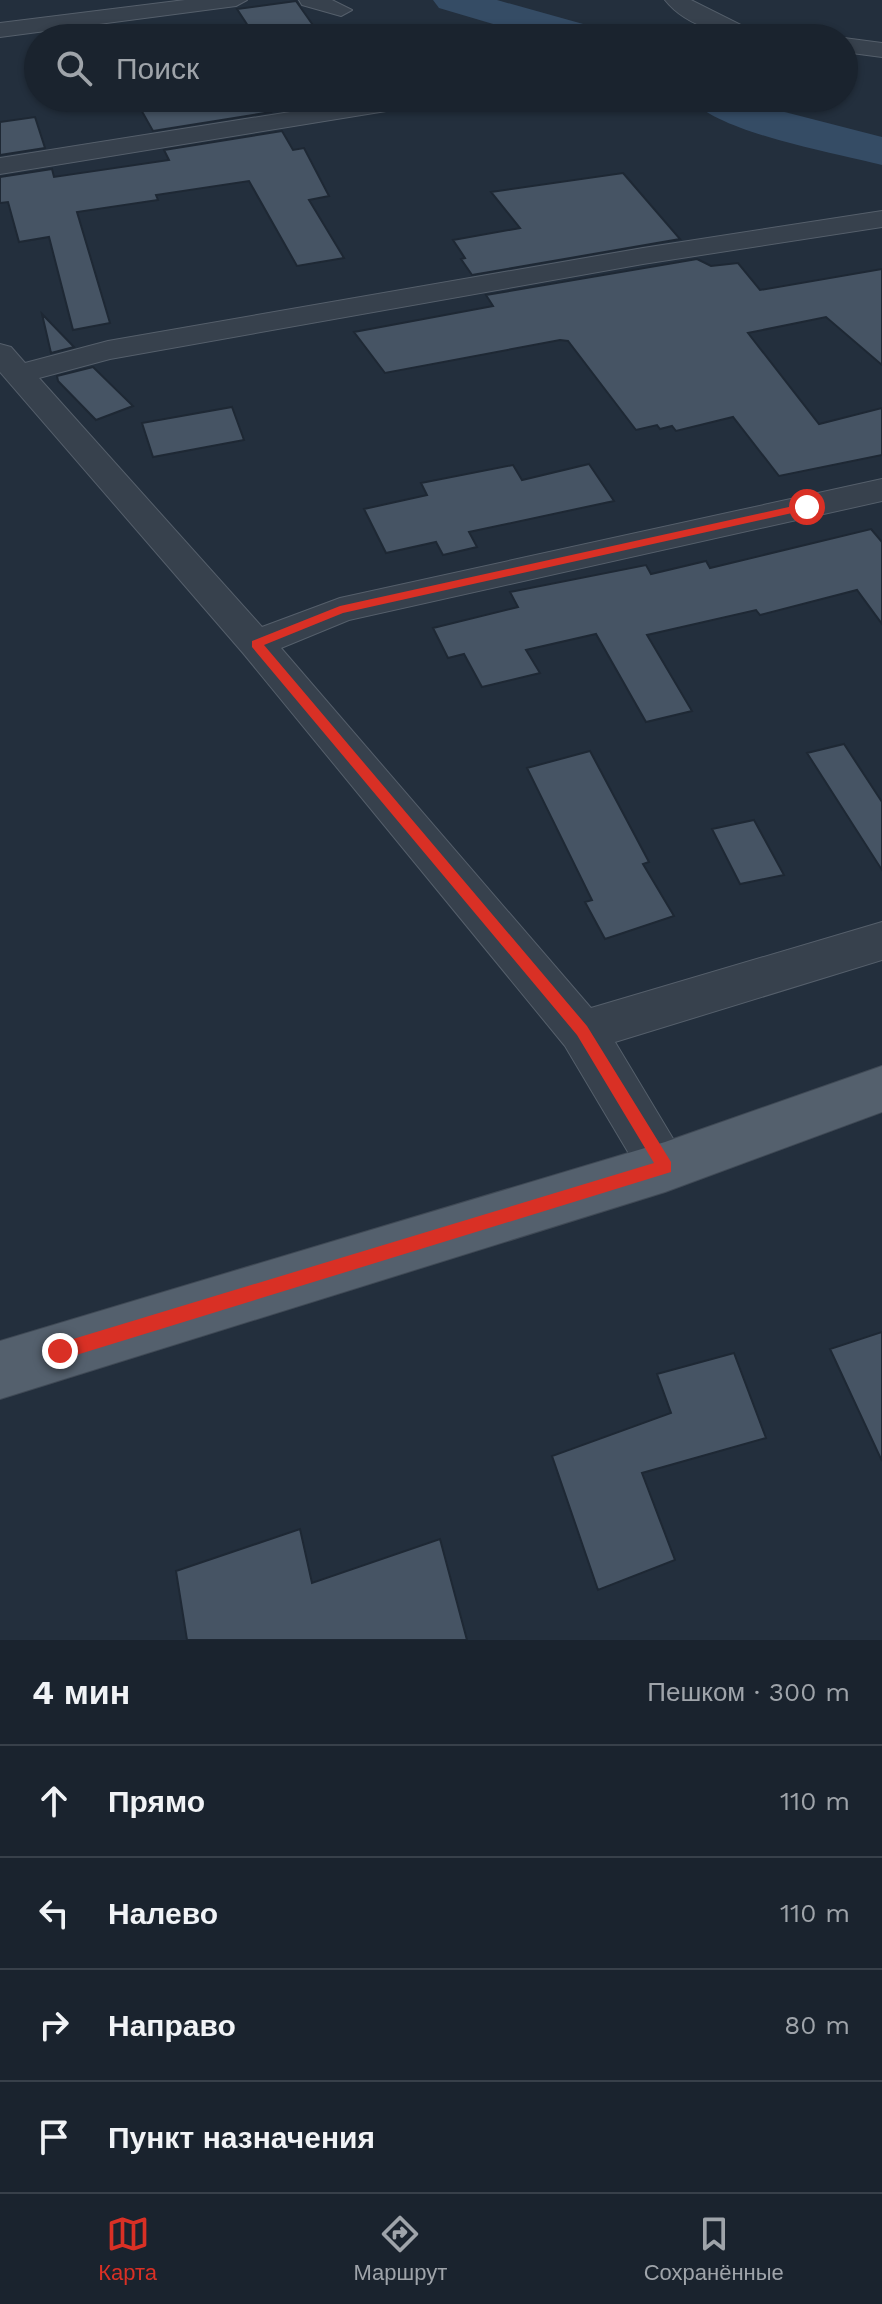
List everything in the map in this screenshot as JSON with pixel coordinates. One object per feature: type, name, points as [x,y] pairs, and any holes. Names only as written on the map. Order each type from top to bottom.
[{"type":"main road","points":[[0,1370],[665,1167],[882,1089]]},
{"type":"street","points":[[47,24],[236,0]]},
{"type":"street","points":[[310,0],[341,10]]},
{"type":"street","points":[[676,0],[720,24]]},
{"type":"street","points":[[0,30],[24,27]]},
{"type":"street","points":[[858,47],[882,50]]},
{"type":"street","points":[[0,166],[336,112]]},
{"type":"street","points":[[9,364],[108,350],[643,256],[882,219]]},
{"type":"street","points":[[9,364],[256,644],[582,1031],[665,1167]]},
{"type":"street","points":[[256,644],[340,610],[882,490]]},
{"type":"street","points":[[582,1031],[882,941]]},
{"type":"building","points":[[296,1],[312,24],[247,24],[237,9]]},
{"type":"building","points":[[142,112],[271,112],[153,131]]},
{"type":"building","points":[[35,117],[45,148],[0,155],[0,122]]},
{"type":"building","points":[[282,131],[293,150],[304,148],[329,196],[309,200],[344,258],[297,266],[249,181],[156,195],[158,200],[77,212],[110,323],[73,330],[49,237],[19,242],[8,202],[0,203],[0,177],[52,169],[54,177],[169,160],[164,150]]},
{"type":"building","points":[[623,173],[680,239],[472,275],[461,259],[465,258],[453,240],[520,228],[491,192]]},
{"type":"building","points":[[697,259],[711,266],[738,263],[760,290],[882,269],[882,365],[826,317],[748,333],[819,424],[882,408],[882,455],[779,476],[733,417],[676,431],[672,426],[660,429],[657,425],[636,430],[568,341],[385,373],[354,332],[493,306],[486,295]]},
{"type":"building","points":[[42,314],[74,347],[51,353]]},
{"type":"building","points":[[93,367],[133,406],[96,420],[58,381],[57,376]]},
{"type":"building","points":[[232,407],[244,440],[153,457],[142,423]]},
{"type":"building","points":[[589,464],[614,501],[469,532],[477,547],[443,555],[436,542],[386,553],[364,509],[427,495],[421,483],[513,465],[522,480]]},
{"type":"building","points":[[871,529],[882,542],[882,624],[857,590],[760,615],[756,610],[647,635],[692,711],[646,722],[596,634],[526,650],[540,673],[482,687],[464,654],[448,658],[433,628],[518,607],[510,592],[646,565],[651,574],[706,561],[710,568]]},
{"type":"building","points":[[844,744],[882,802],[882,870],[807,753]]},
{"type":"building","points":[[590,751],[649,862],[643,864],[674,916],[605,939],[585,902],[592,900],[527,768]]},
{"type":"building","points":[[754,820],[784,875],[740,884],[712,829]]},
{"type":"building","points":[[882,1332],[882,1461],[830,1349]]},
{"type":"building","points":[[734,1353],[766,1438],[642,1473],[675,1560],[598,1590],[552,1456],[671,1413],[657,1374]]},
{"type":"building","points":[[300,1529],[312,1583],[440,1539],[467,1640],[187,1640],[176,1571]]},
{"type":"waterway","points":[[453,0],[537,24]]},
{"type":"waterway","points":[[742,112],[757,119],[882,151]]},
{"type":"route","points":[[60,1351],[665,1167],[582,1031],[256,644],[340,610],[807,507]]}]
